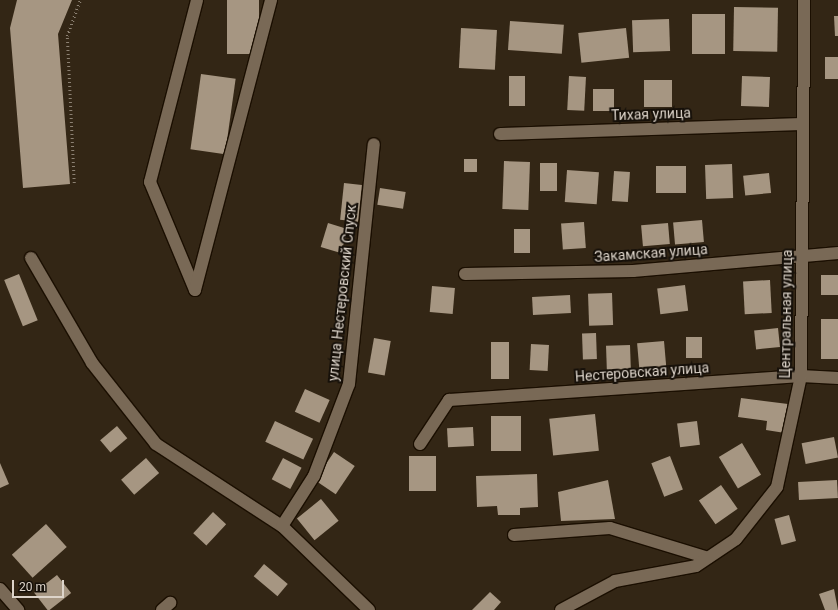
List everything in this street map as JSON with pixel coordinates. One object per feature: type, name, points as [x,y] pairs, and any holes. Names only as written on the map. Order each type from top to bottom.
[{"type":"street","points":[[197,0],[150,182],[195,290],[271,0]]},
{"type":"street","name":"Центральная улица","points":[[560,610],[615,582],[657,576],[696,566],[736,539],[777,487],[801,376],[804,0]]},
{"type":"street","name":"Тихая улица","points":[[500,134],[803,124]]},
{"type":"street","name":"улица Нестеровский Спуск","points":[[282,526],[314,476],[349,384],[374,144]]},
{"type":"street","name":"Закамская улица","points":[[465,274],[633,271],[838,254]]},
{"type":"street","points":[[31,258],[92,363],[156,444],[282,526],[369,610]]},
{"type":"street","name":"Нестеровская улица","points":[[420,444],[449,400],[801,376],[838,378]]},
{"type":"street","points":[[514,535],[610,528],[708,558]]},
{"type":"street","points":[[0,589],[18,610]]},
{"type":"path","points":[[74,183],[67,36],[80,0]]},
{"type":"building","points":[[17,0],[72,0],[58,34],[70,184],[23,188],[10,28]]},
{"type":"building","points":[[227,0],[259,0],[259,54],[227,54]]},
{"type":"building","points":[[734,7],[778,8],[777,52],[733,51]]},
{"type":"building","points":[[692,14],[725,14],[725,54],[692,54]]},
{"type":"building","points":[[834,16],[838,16],[838,36],[835,36]]},
{"type":"building","points":[[669,19],[670,51],[633,52],[632,20]]},
{"type":"building","points":[[510,21],[564,25],[562,54],[508,50]]},
{"type":"building","points":[[461,28],[497,30],[495,70],[459,68]]},
{"type":"building","points":[[626,28],[629,58],[581,63],[578,33]]},
{"type":"building","points":[[825,57],[838,57],[838,79],[825,79]]},
{"type":"building","points":[[201,74],[236,79],[225,154],[190,149]]},
{"type":"building","points":[[509,76],[525,76],[525,106],[509,106]]},
{"type":"building","points":[[569,76],[586,77],[584,111],[567,110]]},
{"type":"building","points":[[742,76],[770,77],[769,107],[741,106]]},
{"type":"building","points":[[644,80],[672,80],[672,107],[644,107]]},
{"type":"building","points":[[593,89],[614,89],[614,111],[593,111]]},
{"type":"building","points":[[464,159],[477,159],[477,172],[464,172]]},
{"type":"building","points":[[504,161],[530,162],[528,210],[502,209]]},
{"type":"building","points":[[540,163],[557,163],[557,191],[540,191]]},
{"type":"building","points":[[732,164],[733,198],[706,199],[705,165]]},
{"type":"building","points":[[656,166],[686,166],[686,193],[656,193]]},
{"type":"building","points":[[567,170],[599,172],[597,204],[565,202]]},
{"type":"building","points":[[614,171],[630,172],[628,202],[612,201]]},
{"type":"building","points":[[769,173],[771,193],[745,196],[743,176]]},
{"type":"building","points":[[344,183],[362,185],[358,222],[340,220]]},
{"type":"building","points":[[380,188],[406,192],[403,209],[377,205]]},
{"type":"building","points":[[702,220],[704,242],[675,244],[673,223]]},
{"type":"building","points":[[584,222],[586,248],[563,250],[561,224]]},
{"type":"building","points":[[328,223],[348,229],[341,253],[321,247]]},
{"type":"building","points":[[668,223],[670,244],[643,246],[641,225]]},
{"type":"building","points":[[514,229],[530,229],[530,253],[514,253]]},
{"type":"building","points":[[19,274],[38,320],[23,326],[4,280]]},
{"type":"building","points":[[821,275],[838,275],[838,295],[821,295]]},
{"type":"building","points":[[770,280],[772,313],[745,314],[743,281]]},
{"type":"building","points":[[685,285],[688,311],[660,314],[657,288]]},
{"type":"building","points":[[432,286],[455,288],[453,314],[430,312]]},
{"type":"building","points":[[612,293],[613,325],[589,326],[588,294]]},
{"type":"building","points":[[570,295],[571,313],[533,315],[532,297]]},
{"type":"building","points":[[821,319],[838,319],[838,359],[821,359]]},
{"type":"building","points":[[778,328],[780,347],[756,349],[754,331]]},
{"type":"building","points":[[582,333],[596,333],[597,359],[583,359]]},
{"type":"building","points":[[686,337],[702,337],[702,358],[686,358]]},
{"type":"building","points":[[374,338],[391,341],[385,375],[368,372]]},
{"type":"building","points":[[664,341],[666,366],[639,368],[637,343]]},
{"type":"building","points":[[491,342],[509,342],[509,379],[491,379]]},
{"type":"building","points":[[531,344],[549,345],[548,371],[530,370]]},
{"type":"building","points":[[630,345],[631,369],[607,370],[606,346]]},
{"type":"building","points":[[305,389],[330,400],[319,423],[295,412]]},
{"type":"building","points":[[741,398],[788,404],[785,433],[766,430],[767,421],[738,417]]},
{"type":"building","points":[[595,414],[599,451],[553,456],[549,419]]},
{"type":"building","points":[[491,416],[521,416],[521,451],[491,451]]},
{"type":"building","points":[[275,421],[313,439],[303,460],[265,442]]},
{"type":"building","points":[[697,421],[700,445],[680,447],[677,423]]},
{"type":"building","points":[[117,426],[127,438],[110,452],[100,440]]},
{"type":"building","points":[[473,427],[474,446],[448,447],[447,428]]},
{"type":"building","points":[[834,437],[838,458],[806,464],[802,443]]},
{"type":"building","points":[[742,443],[761,475],[738,489],[719,457]]},
{"type":"building","points":[[334,452],[355,466],[336,494],[315,480]]},
{"type":"building","points":[[409,456],[436,456],[436,491],[409,491]]},
{"type":"building","points":[[670,456],[683,490],[664,497],[651,463]]},
{"type":"building","points":[[146,458],[159,473],[134,495],[121,480]]},
{"type":"building","points":[[283,458],[302,468],[290,489],[272,479]]},
{"type":"building","points":[[0,463],[9,484],[0,488]]},
{"type":"building","points":[[537,474],[538,507],[520,508],[520,515],[498,515],[497,506],[477,507],[476,476]]},
{"type":"building","points":[[608,480],[615,519],[561,521],[558,492]]},
{"type":"building","points":[[837,480],[838,498],[799,500],[798,482]]},
{"type":"building","points":[[721,485],[738,509],[716,524],[699,500]]},
{"type":"building","points":[[321,499],[339,521],[315,540],[297,519]]},
{"type":"building","points":[[213,512],[226,524],[206,545],[193,533]]},
{"type":"building","points":[[789,515],[796,541],[781,545],[775,519]]},
{"type":"building","points":[[46,524],[67,547],[33,578],[12,555]]},
{"type":"building","points":[[264,564],[288,584],[277,596],[254,576]]},
{"type":"building","points":[[57,575],[71,593],[48,610],[34,593]]},
{"type":"building","points":[[834,589],[838,610],[825,610],[819,594]]},
{"type":"building","points":[[490,592],[501,602],[494,610],[472,610]]}]
